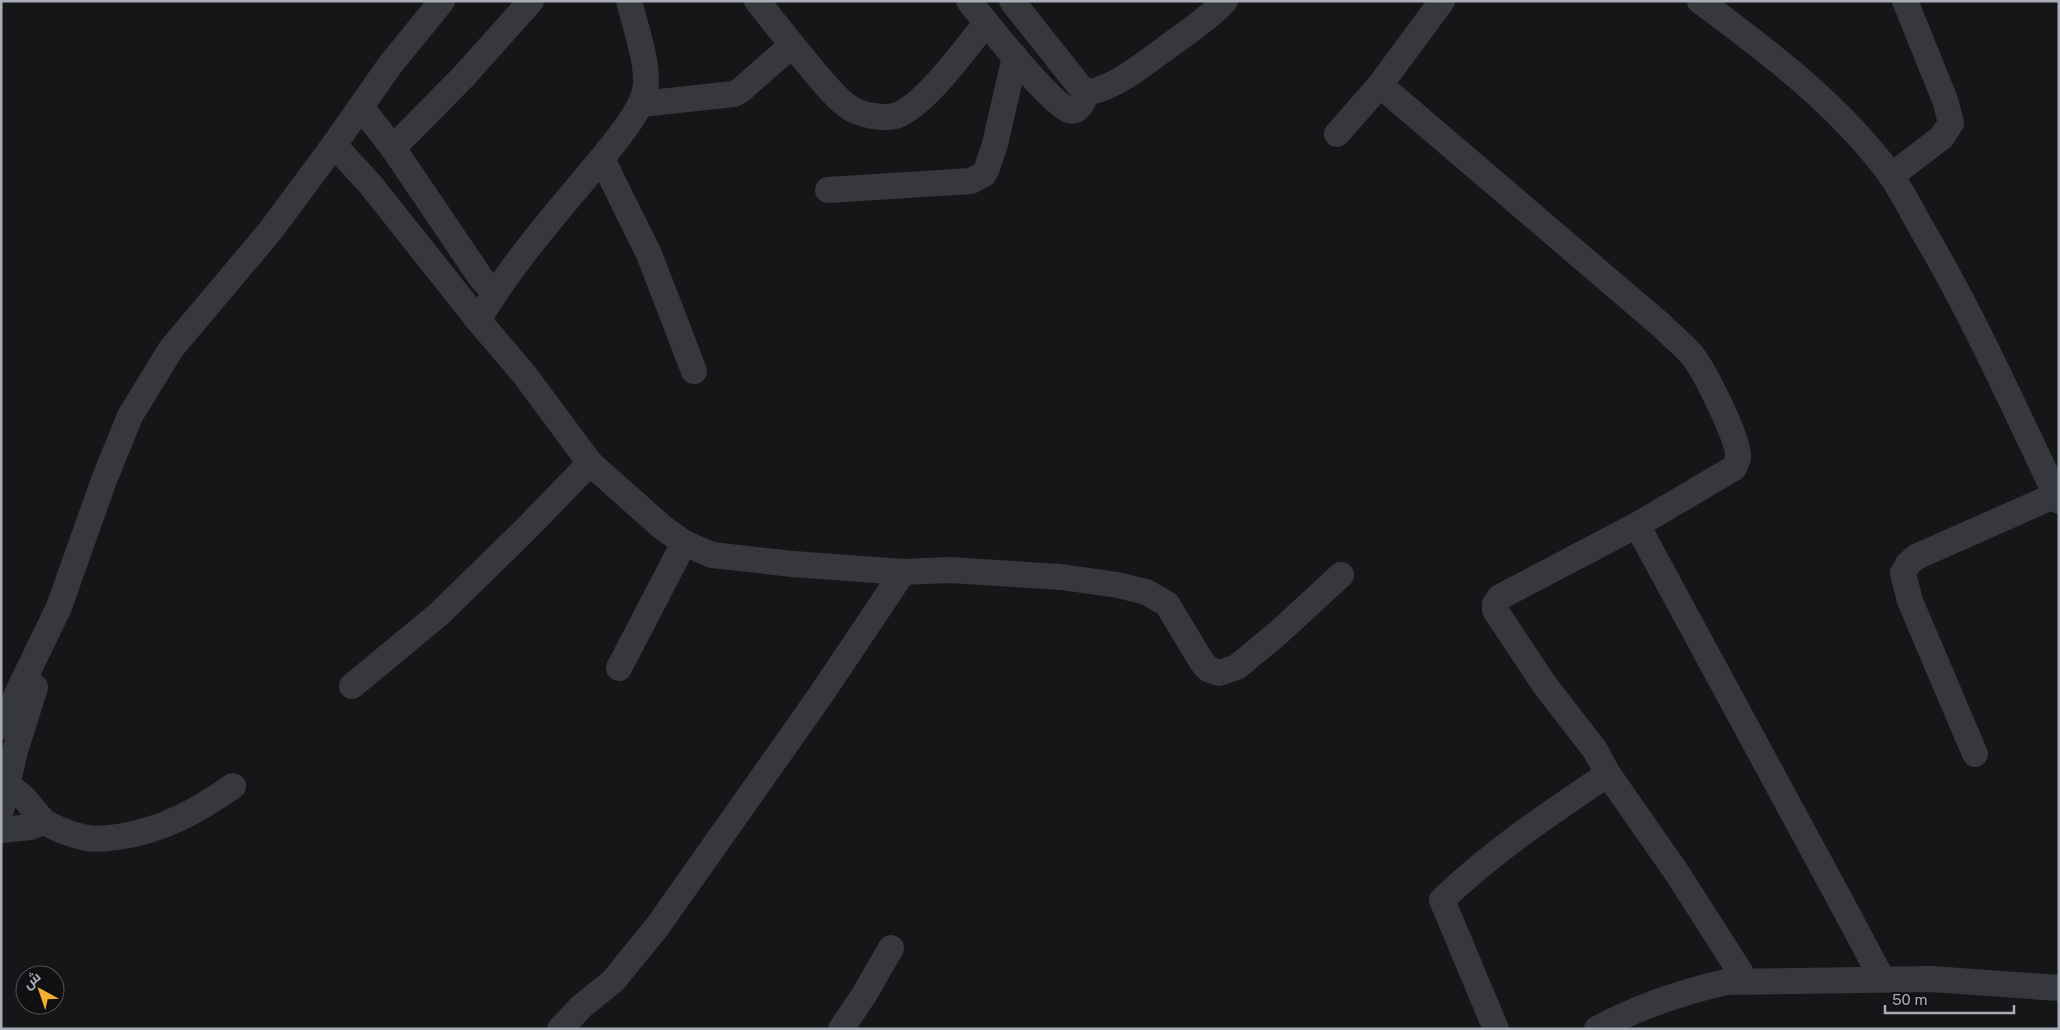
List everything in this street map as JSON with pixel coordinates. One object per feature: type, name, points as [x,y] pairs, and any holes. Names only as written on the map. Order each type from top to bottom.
[{"type":"street","points":[[1,810],[15,751],[59,608],[104,480],[130,416],[171,349],[271,230],[390,65],[442,1]]},
{"type":"street","points":[[394,148],[463,77],[531,1]]},
{"type":"street","points":[[478,320],[494,292],[602,159],[641,104],[646,90],[646,71],[629,1]]},
{"type":"street","points":[[757,1],[792,45],[846,106],[881,117],[900,115],[918,101],[949,69],[986,23]]},
{"type":"street","points":[[969,1],[1015,57],[1057,102],[1066,109],[1072,110],[1080,106],[1084,101],[1085,93],[1012,1]]},
{"type":"street","points":[[1085,93],[1097,91],[1124,78],[1199,12],[1225,1]]},
{"type":"street","points":[[1337,134],[1380,85],[1442,1]]},
{"type":"street","points":[[1700,1],[1760,45],[1805,83],[1870,149],[1891,176],[1950,277],[2057,498],[1916,557],[1908,564],[1903,573],[1910,601],[1975,754]]},
{"type":"street","points":[[1891,176],[1942,137],[1951,123],[1945,100],[1905,1]]},
{"type":"street","points":[[641,104],[734,94],[792,45]]},
{"type":"street","points":[[828,190],[971,181],[984,174],[995,144],[1015,57]]},
{"type":"street","points":[[1380,85],[1655,319],[1692,356],[1733,439],[1738,458],[1734,468],[1637,525],[1500,597],[1495,604],[1495,610],[1544,684],[1595,750],[1608,774],[1677,872],[1746,981]]},
{"type":"street","points":[[361,107],[394,148],[481,278],[494,292]]},
{"type":"street","points":[[334,145],[370,184],[478,320],[524,374],[590,463],[662,527],[684,543],[712,555],[793,564],[903,572],[950,570],[1061,577],[1118,585],[1146,592],[1167,604],[1202,662],[1208,669],[1219,673],[1237,667],[1341,576]]},
{"type":"street","points":[[602,159],[649,254],[694,371]]},
{"type":"street","points":[[352,686],[439,614],[590,463]]},
{"type":"street","points":[[1637,525],[1882,979]]},
{"type":"street","points":[[619,668],[684,543]]},
{"type":"street","points":[[560,1029],[582,1006],[613,981],[658,928],[820,696],[903,572]]},
{"type":"street","points":[[1,727],[59,608]]},
{"type":"street","points":[[1496,1029],[1442,900],[1471,872],[1528,828],[1608,774]]},
{"type":"street","points":[[7,784],[25,799],[44,822],[66,833],[89,839],[139,834],[161,827],[206,805],[233,786]]},
{"type":"street","points":[[1,830],[30,827],[44,822]]},
{"type":"street","points":[[841,1029],[864,995],[891,948]]},
{"type":"street","points":[[1598,1029],[1624,1014],[1694,989],[1726,982],[1931,979],[2059,988]]}]
